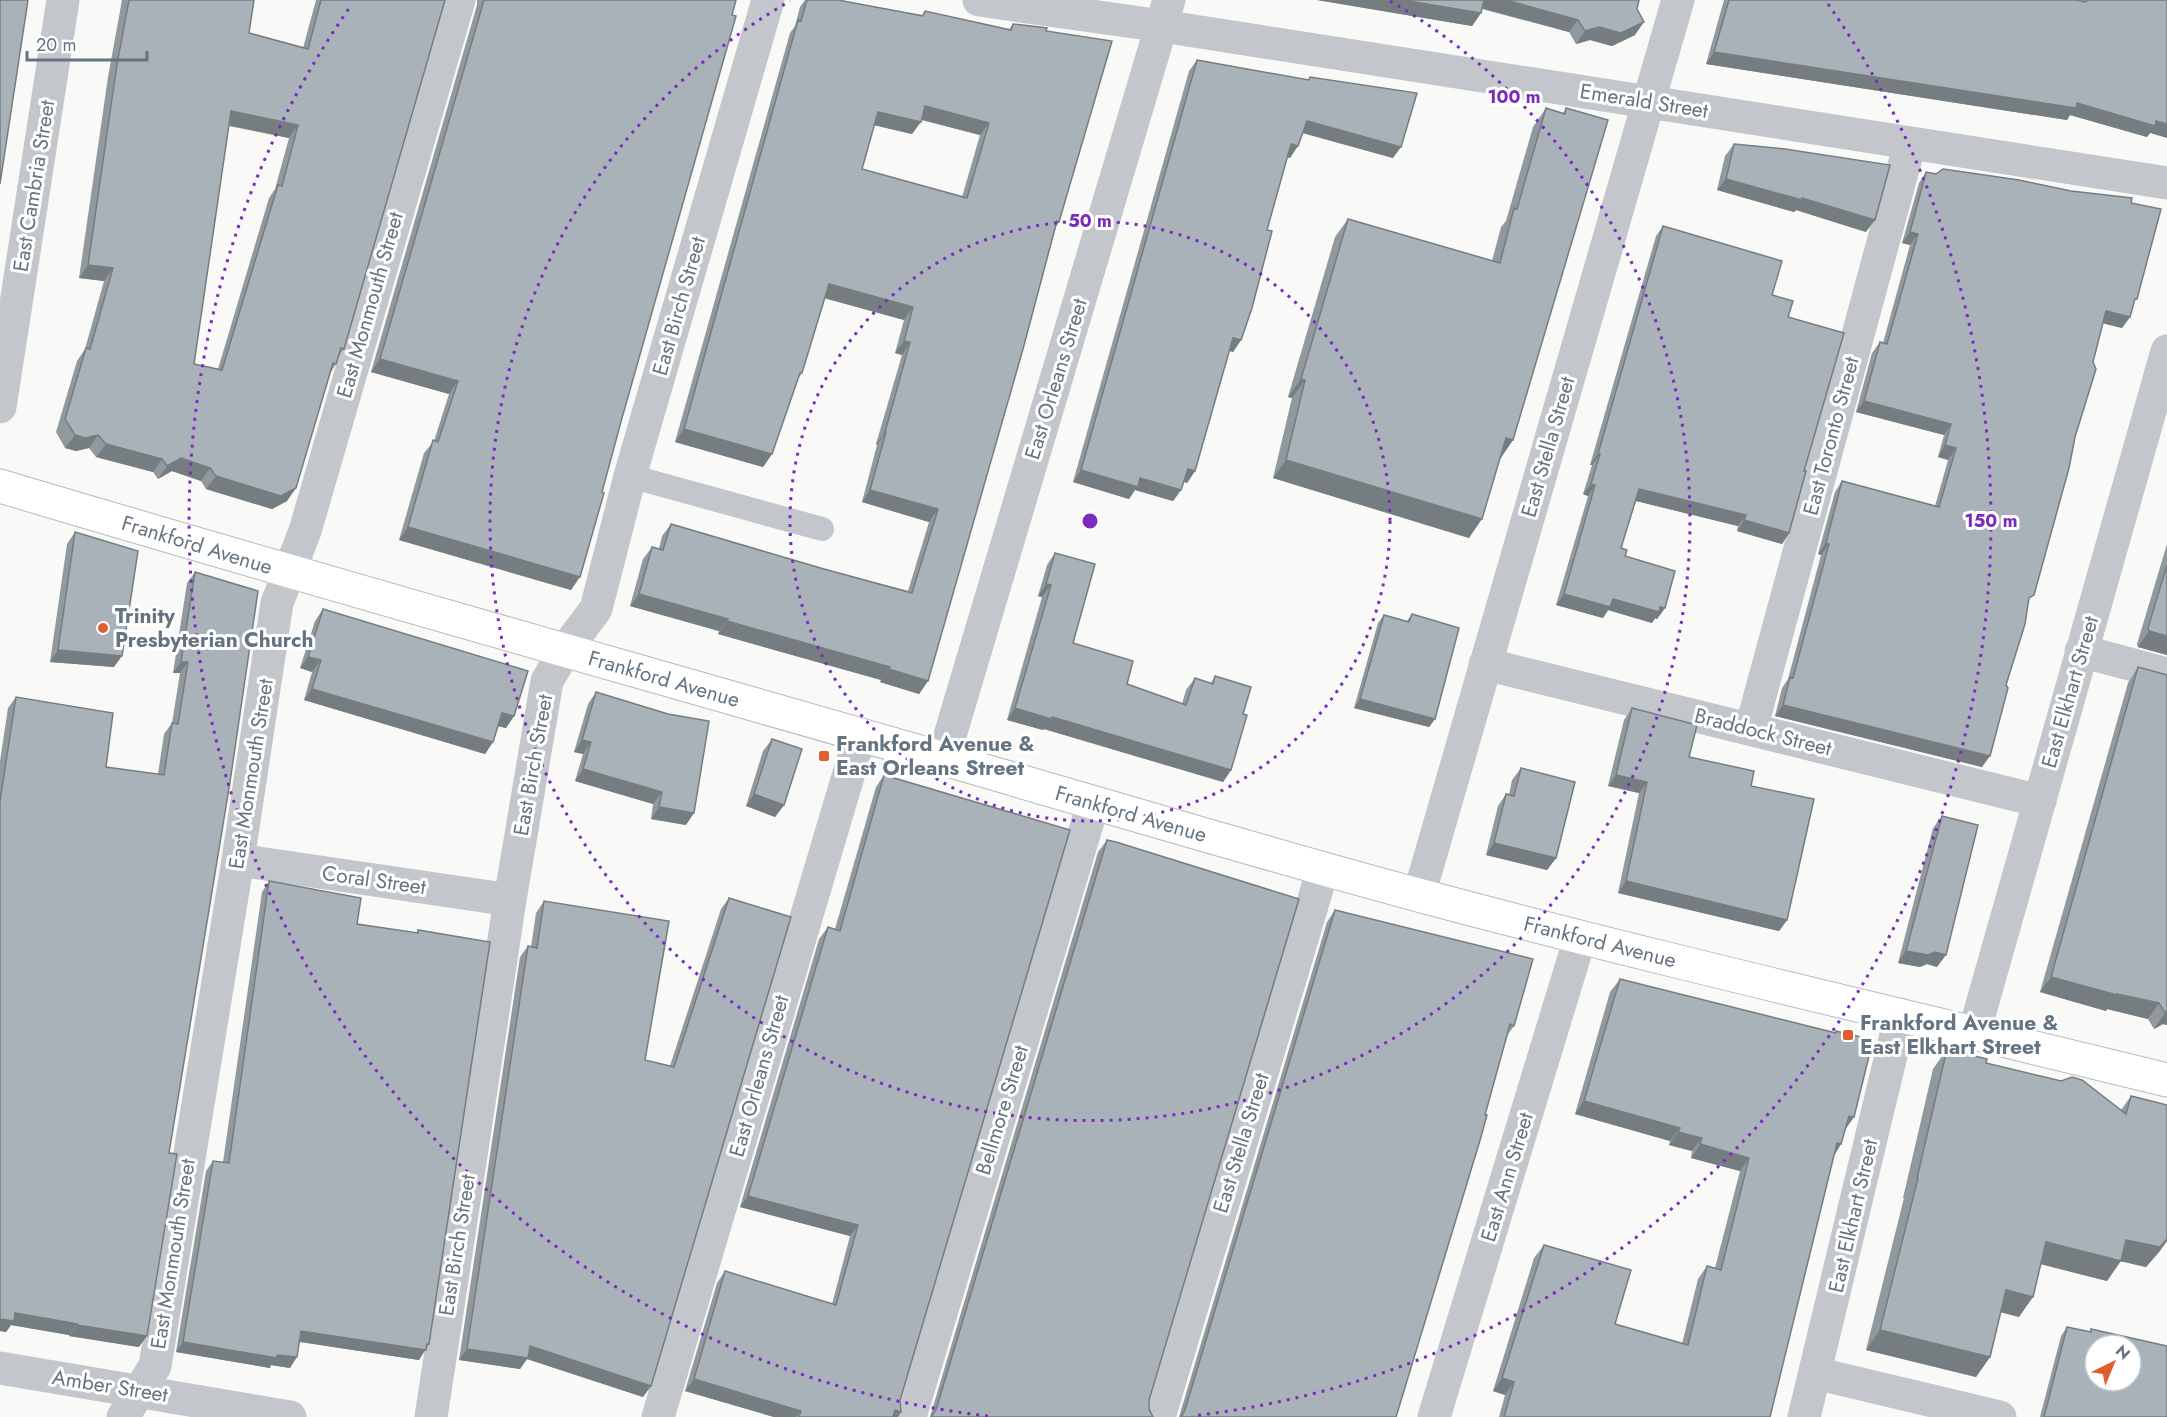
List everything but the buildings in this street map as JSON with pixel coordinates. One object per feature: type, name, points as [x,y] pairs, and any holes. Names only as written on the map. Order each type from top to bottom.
[{"type":"main road","name":"Frankford Avenue","points":[[0,486],[289,572],[566,650],[1093,804],[1419,895],[1580,938],[2167,1080]]},
{"type":"street","name":"East Cambria Street","points":[[0,407],[63,0]]},
{"type":"street","name":"East Monmouth Street","points":[[132,1404],[155,1366],[238,860],[277,603],[305,531],[459,0]]},
{"type":"street","name":"East Birch Street","points":[[431,1417],[510,900],[548,681],[566,650],[596,609],[630,476],[768,0]]},
{"type":"street","name":"Emerald Street","points":[[979,0],[1165,13],[1647,102],[2167,183]]},
{"type":"street","name":"East Stella Street","points":[[1419,895],[1678,0]]},
{"type":"street","name":"East Orleans Street","points":[[943,759],[1165,13]]},
{"type":"street","name":"East Toronto Street","points":[[1751,729],[1910,143]]},
{"type":"street","name":"East Elkhart Street","points":[[1974,1033],[2167,351]]},
{"type":"street","points":[[2081,651],[2167,674]]},
{"type":"street","name":"Braddock Street","points":[[1485,664],[2040,801]]},
{"type":"street","name":"East Orleans Street","points":[[658,1417],[860,736]]},
{"type":"street","name":"Bellmore Street","points":[[910,1417],[1093,804]]},
{"type":"street","name":"Coral Street","points":[[238,860],[510,900]]},
{"type":"street","name":"East Stella Street","points":[[1159,1417],[1323,868]]},
{"type":"street","name":"East Ann Street","points":[[1434,1417],[1580,938]]},
{"type":"street","name":"East Elkhart Street","points":[[1804,1417],[1900,1014]]},
{"type":"street","name":"Amber Street","points":[[0,1368],[132,1404],[290,1417]]},
{"type":"street","points":[[1815,1372],[2000,1417]]},
{"type":"lane","points":[[630,476],[822,529]]},
{"type":"place","name":"Trinity Presbyterian Church","points":[[103,628]]},
{"type":"place","name":"Frankford Avenue & East Orleans Street","points":[[824,756]]},
{"type":"place","name":"Frankford Avenue & East Elkhart Street","points":[[1848,1035]]}]
